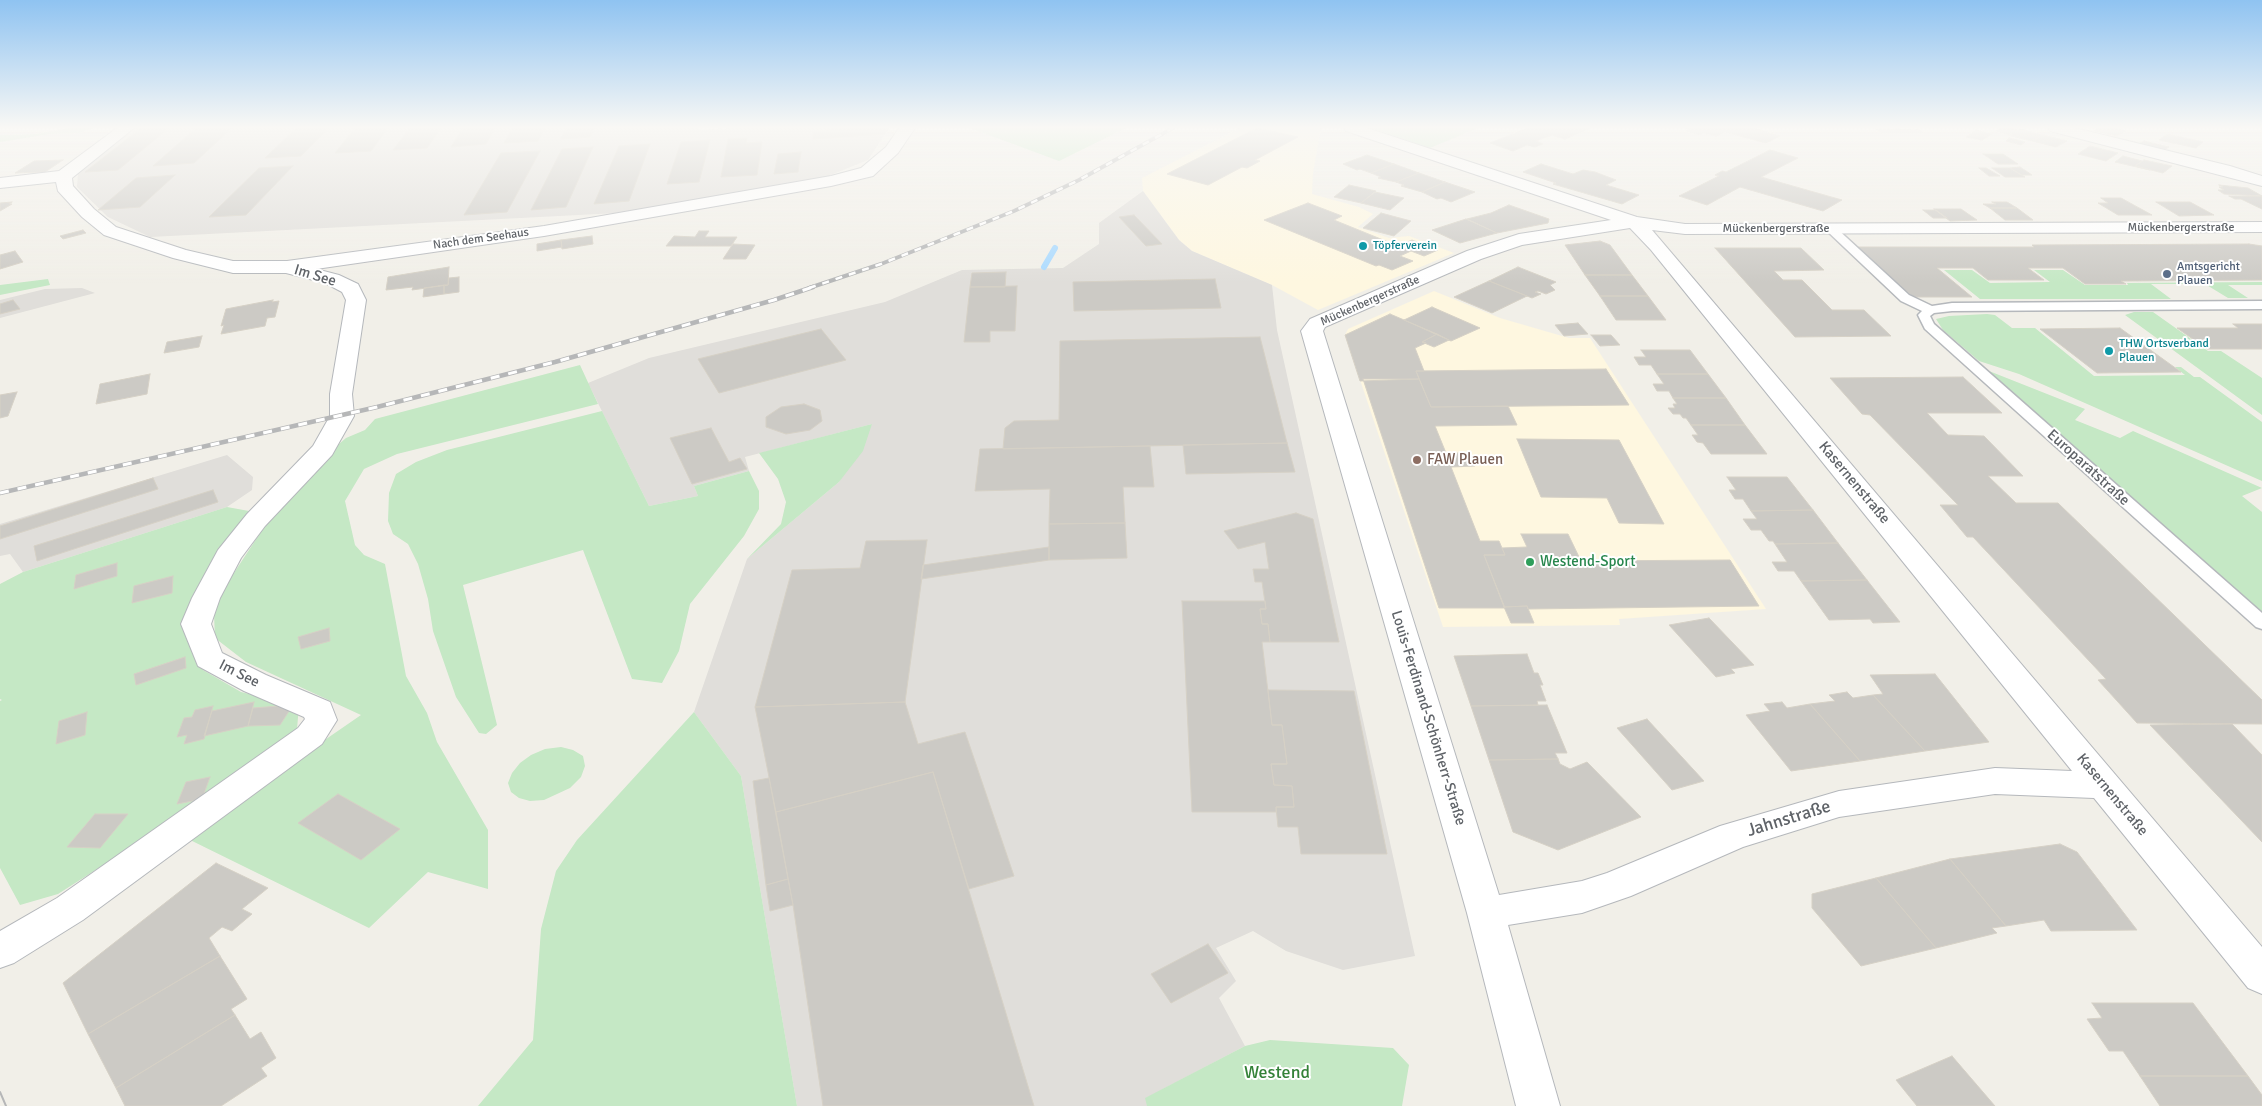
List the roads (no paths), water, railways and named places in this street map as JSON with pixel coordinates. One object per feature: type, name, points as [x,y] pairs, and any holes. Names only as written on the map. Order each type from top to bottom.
[{"type":"street","points":[[0,183],[31,180]]},
{"type":"street","name":"Nach dem Seehaus","points":[[64,180],[64,187],[88,213],[110,231],[180,254],[233,268],[287,267],[544,231],[840,180]]},
{"type":"street","name":"Kasernenstraße","points":[[1506,180],[1634,222],[1658,246],[2262,976]]},
{"type":"street","name":"Mückenbergerstraße","points":[[1312,331],[1318,323],[1474,256],[1510,243],[1634,222],[1685,229],[2262,227]]},
{"type":"street","name":"Im See","points":[[0,951],[86,897],[310,736],[321,720],[319,710],[255,683],[209,659],[196,624],[206,598],[228,556],[256,520],[323,450],[342,416],[342,394],[356,300],[351,288],[332,279],[287,267]]},
{"type":"street","name":"Louis-Ferdinand-Schönherr-Straße","points":[[1312,331],[1486,913],[1538,1106]]},
{"type":"street","name":"Jahnstraße","points":[[1486,913],[1582,898],[1733,836],[1839,804],[1995,781],[2104,785]]},
{"type":"lane","points":[[1830,228],[1905,298],[1930,310],[1952,307],[2262,305]]},
{"type":"lane","name":"Europaratstraße","points":[[1930,310],[1924,315],[1929,326],[2262,623]]},
{"type":"waterway","points":[[1044,267],[1055,248]]},
{"type":"tram line","points":[[0,1092],[6,1106]]},
{"type":"railway","points":[[809,288],[881,264],[1014,211],[1080,180]]},
{"type":"railway","points":[[0,493],[377,407],[555,362],[774,300],[813,287]]},
{"type":"place","name":"Töpferverein","points":[[1363,246]]},
{"type":"place","name":"Amtsgericht Plauen","points":[[2167,274]]},
{"type":"place","name":"THW Ortsverband Plauen","points":[[2109,351]]},
{"type":"place","name":"FAW Plauen","points":[[1417,460]]},
{"type":"place","name":"Westend-Sport","points":[[1530,562]]},
{"type":"park label","name":"Westend","points":[[1277,1073]]}]
